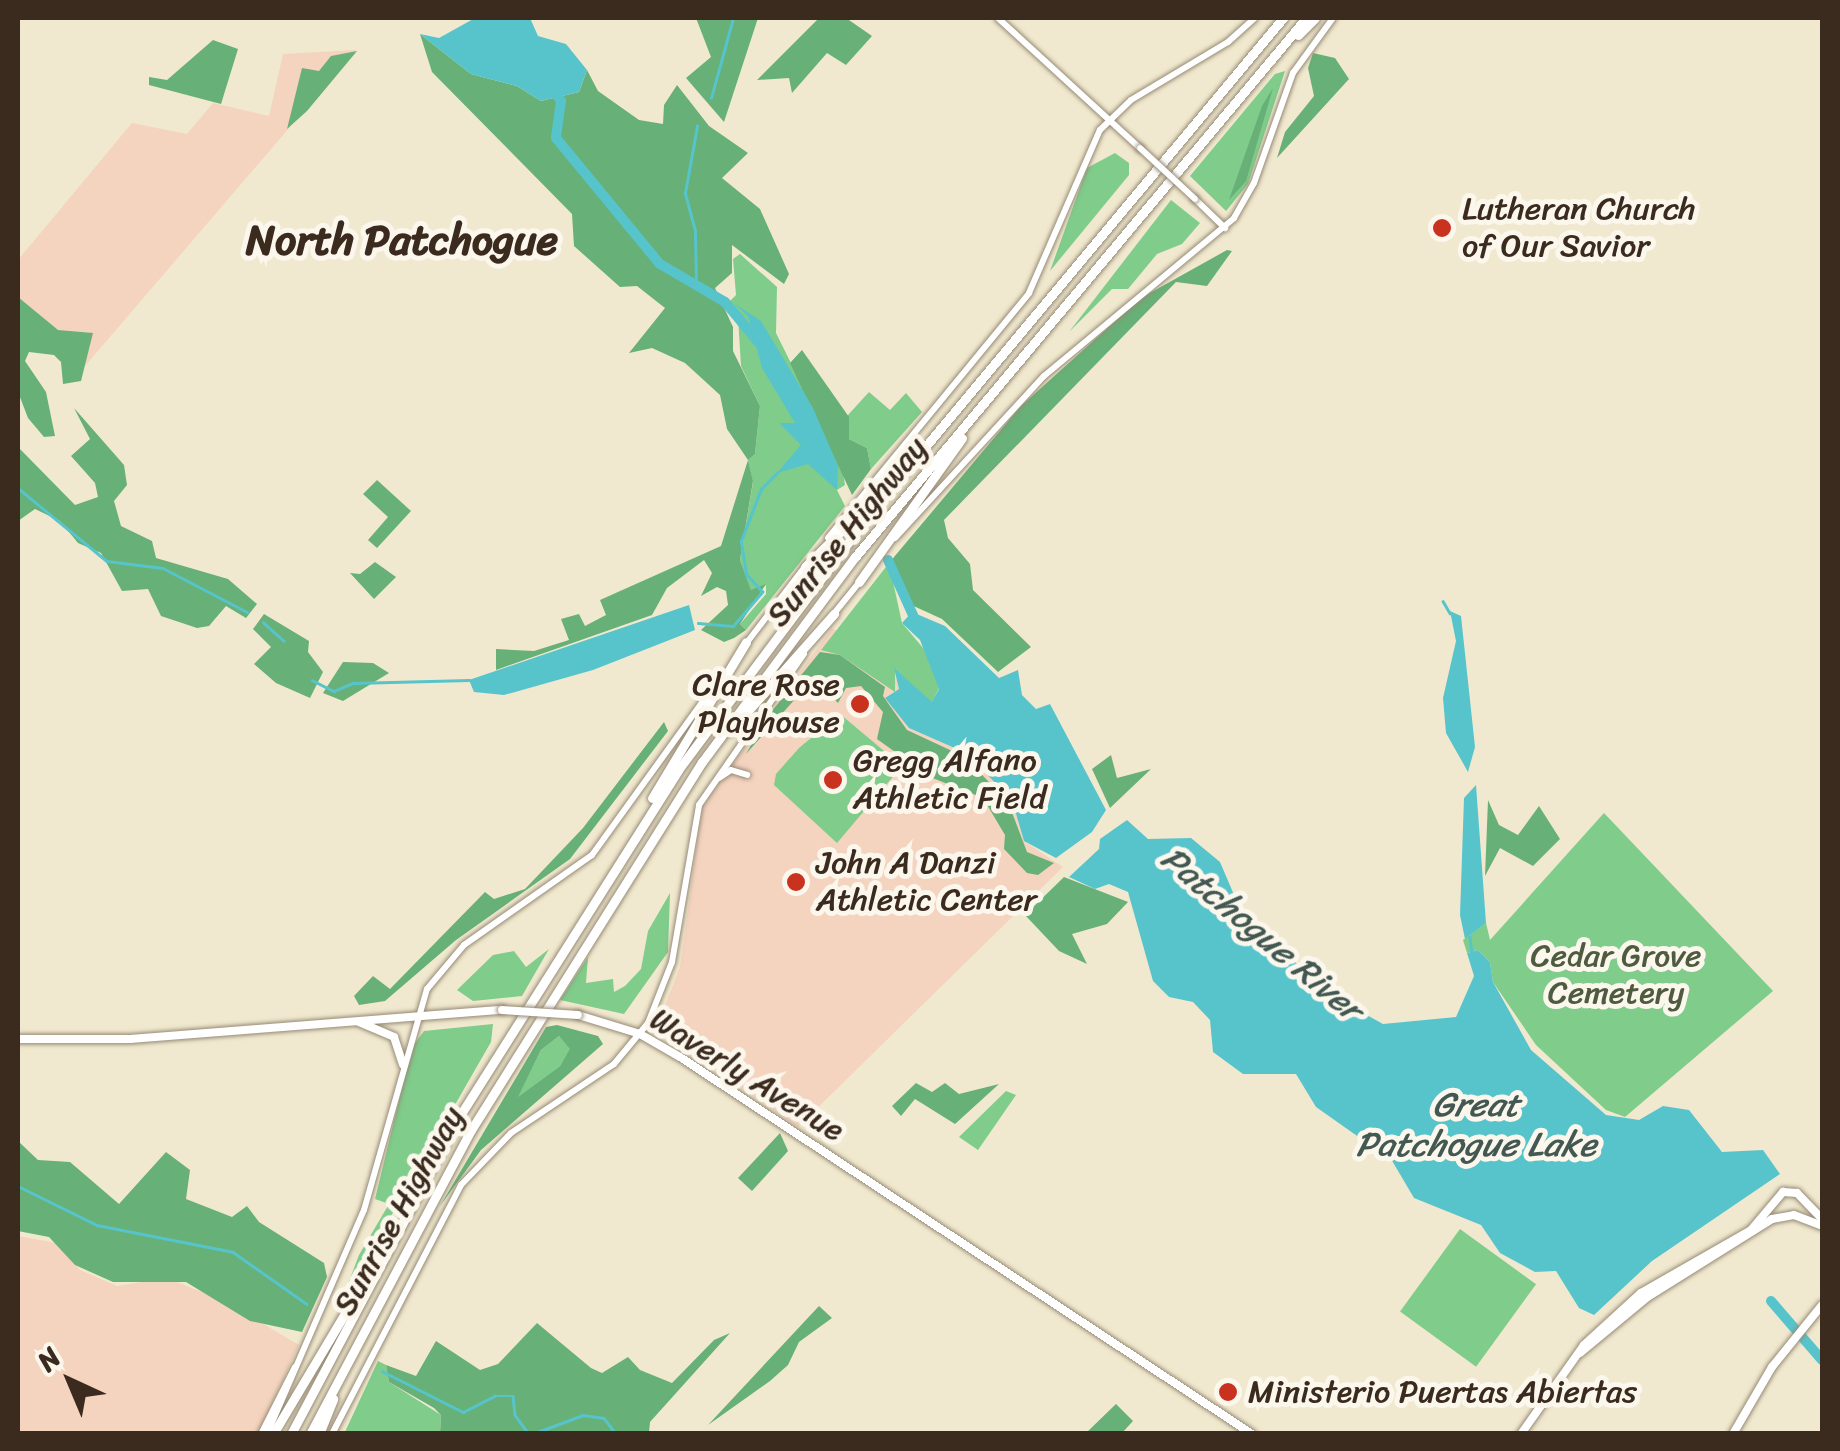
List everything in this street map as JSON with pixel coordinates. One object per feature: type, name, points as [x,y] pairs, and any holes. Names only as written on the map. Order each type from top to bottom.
[{"type":"highway","name":"Sunrise Highway","points":[[291,1434],[376,1265],[495,1055],[617,862],[773,638],[1283,18]]},
{"type":"highway","name":"Sunrise Highway","points":[[310,1434],[514,1057],[702,762],[846,568],[1306,18]]},
{"type":"highway","points":[[1264,68],[1316,18]]},
{"type":"highway","points":[[860,582],[980,410]]},
{"type":"highway","points":[[805,567],[937,437]]},
{"type":"highway","points":[[702,762],[834,614]]},
{"type":"highway","points":[[617,862],[746,642]]},
{"type":"highway","points":[[267,1434],[376,1265]]},
{"type":"highway","points":[[319,1434],[350,1354]]},
{"type":"main road","points":[[998,18],[1225,228]]},
{"type":"main road","points":[[267,1434],[364,1210],[416,1016],[434,979],[464,945],[592,855],[746,642],[1029,292],[1086,152],[1109,120],[1139,94],[1228,42],[1255,18]]},
{"type":"main road","points":[[332,1434],[461,1184],[499,1143],[602,1074],[640,1034],[670,972],[687,846],[704,794],[732,753],[860,582],[1032,387],[1225,228],[1254,183],[1293,73],[1333,18]]},
{"type":"main road","points":[[704,794],[727,771],[747,775],[732,753]]},
{"type":"main road","name":"Waverly Avenue","points":[[18,1039],[130,1039],[483,1011],[578,1015],[640,1034],[1252,1434]]},
{"type":"main road","points":[[355,1021],[394,1036],[402,1065]]},
{"type":"main road","points":[[1521,1434],[1580,1353],[1629,1302],[1751,1230],[1790,1191],[1822,1223]]},
{"type":"main road","points":[[1580,1353],[1649,1296],[1789,1215],[1802,1203]]},
{"type":"main road","points":[[1777,1204],[1789,1215],[1822,1223]]},
{"type":"main road","points":[[1733,1434],[1795,1336],[1822,1305]]},
{"type":"shaded area","points":[[356,50],[85,366],[18,308],[18,260],[132,123],[187,134],[213,103],[269,116],[283,54]]},
{"type":"shaded area","points":[[832,628],[894,668],[899,689],[886,697],[909,728],[966,753],[1012,800],[1024,841],[1063,867],[798,1127],[656,1029],[680,967],[702,807]]},
{"type":"shaded area","points":[[18,1236],[56,1243],[80,1270],[117,1286],[167,1278],[224,1301],[299,1345],[259,1433],[18,1433]]},
{"type":"green space","points":[[696,18],[758,18],[724,122],[686,78],[711,57]]},
{"type":"green space","points":[[819,18],[846,18],[872,36],[846,65],[827,53],[792,93],[789,78],[757,80]]},
{"type":"green space","points":[[420,34],[471,74],[517,86],[541,101],[579,92],[587,70],[598,91],[639,120],[663,124],[664,105],[677,85],[709,126],[748,153],[722,178],[760,209],[789,274],[784,284],[732,245],[732,273],[715,288],[733,327],[733,351],[760,406],[755,454],[748,460],[727,429],[720,395],[685,363],[652,348],[629,353],[665,308],[637,286],[620,287],[574,246],[572,214],[432,72]]},
{"type":"green space","points":[[213,40],[238,49],[221,104],[149,85],[149,77],[167,80]]},
{"type":"green space","points":[[357,51],[287,129],[302,68],[319,71],[331,56]]},
{"type":"green space","points":[[1313,53],[1335,58],[1349,79],[1277,158],[1285,132],[1314,96],[1308,68]]},
{"type":"green space","points":[[1285,71],[1248,184],[1226,211],[1190,176],[1275,74]]},
{"type":"green space","points":[[1273,88],[1246,181],[1229,200],[1262,106]]},
{"type":"green space","points":[[1115,153],[1129,163],[1129,175],[1050,271],[1087,168]]},
{"type":"green space","points":[[1171,200],[1200,223],[1182,244],[1157,254],[1128,289],[1112,289],[1069,332]]},
{"type":"green space","points":[[1227,250],[1232,251],[1207,286],[1176,282],[944,520],[948,538],[970,564],[973,590],[1031,647],[998,672],[942,619],[907,603],[889,563],[1021,406],[1141,298]]},
{"type":"green space","points":[[740,254],[777,287],[776,333],[842,466],[845,485],[837,490],[845,506],[746,630],[740,624],[766,594],[766,585],[751,591],[740,560],[753,482],[748,460],[755,454],[760,406],[741,366],[738,317],[729,302],[736,295],[733,259]]},
{"type":"green space","points":[[18,297],[58,330],[93,333],[81,381],[63,384],[61,362],[54,355],[29,352],[25,361],[46,392],[55,436],[44,437],[28,418],[18,392]]},
{"type":"green space","points":[[802,350],[849,417],[849,439],[867,448],[871,469],[852,495],[790,363]]},
{"type":"green space","points":[[869,392],[890,410],[906,393],[922,412],[871,469],[867,448],[849,439],[848,415]]},
{"type":"green space","points":[[74,408],[124,465],[127,485],[114,501],[121,526],[152,541],[156,558],[228,579],[257,604],[246,618],[226,606],[209,626],[197,628],[161,616],[148,589],[122,591],[101,553],[78,543],[60,521],[35,509],[18,521],[18,447],[75,505],[98,497],[95,483],[71,456],[90,439]]},
{"type":"green space","points":[[748,460],[753,481],[740,560],[751,590],[766,584],[740,624],[746,630],[724,642],[701,630],[728,605],[726,591],[717,587],[701,596],[712,573],[704,560],[667,588],[652,615],[496,670],[496,649],[534,651],[569,640],[561,619],[579,614],[585,626],[606,615],[600,600],[721,546]]},
{"type":"green space","points":[[377,480],[411,511],[377,548],[368,540],[388,517],[363,494]]},
{"type":"green space","points":[[375,562],[396,577],[374,599],[350,573],[360,574]]},
{"type":"green space","points":[[889,563],[902,623],[929,655],[939,688],[932,703],[895,670],[895,692],[840,655],[821,650]]},
{"type":"green space","points":[[264,614],[309,641],[308,652],[323,672],[310,698],[276,683],[254,664],[271,647],[253,629]]},
{"type":"green space","points":[[820,652],[840,655],[885,687],[883,696],[907,730],[965,757],[1008,802],[1027,852],[1054,863],[1038,875],[1027,873],[1004,849],[1005,835],[983,798],[930,777],[877,739],[883,712],[861,686],[846,688],[838,703],[822,686],[805,688],[746,754],[767,717]]},
{"type":"green space","points":[[343,662],[373,663],[389,673],[343,701],[323,693]]},
{"type":"green space","name":"Gregg Alfano Athletic Field","points":[[840,714],[902,766],[837,843],[774,785],[776,774],[799,748]]},
{"type":"green space","points":[[664,722],[668,731],[570,859],[456,940],[385,1001],[359,1005],[354,996],[373,976],[390,989],[485,892],[494,899],[525,889],[583,828]]},
{"type":"green space","points":[[1111,755],[1117,778],[1151,769],[1110,808],[1092,769]]},
{"type":"green space","points":[[1488,800],[1499,825],[1518,835],[1539,806],[1560,839],[1533,866],[1500,848],[1485,876]]},
{"type":"green space","name":"Cedar Grove Cemetery","points":[[1604,813],[1773,991],[1625,1117],[1606,1110],[1536,1045],[1493,982],[1490,962],[1478,950],[1467,953],[1463,940],[1486,923],[1490,940]]},
{"type":"green space","points":[[1064,877],[1128,902],[1107,924],[1072,934],[1087,964],[1059,951],[1025,915]]},
{"type":"green space","points":[[670,893],[668,952],[624,1014],[560,1000],[588,957],[586,983],[613,979],[614,992],[625,986],[641,969],[648,931]]},
{"type":"green space","points":[[549,949],[522,996],[473,1001],[457,990],[493,955],[514,951],[526,967]]},
{"type":"green space","points":[[493,1024],[491,1042],[340,1305],[359,1255],[389,1204],[375,1199],[412,1047],[424,1031]]},
{"type":"green space","points":[[557,1025],[598,1036],[603,1044],[481,1150],[440,1206],[546,1027]],"holes":[[[559,1036],[570,1049],[560,1066],[518,1097],[541,1050]]]},
{"type":"green space","points":[[559,1036],[571,1049],[560,1066],[517,1098],[541,1050]]},
{"type":"green space","points":[[916,1083],[932,1092],[945,1083],[959,1094],[999,1084],[955,1124],[915,1099],[901,1116],[892,1106]]},
{"type":"green space","points":[[1006,1091],[1016,1095],[978,1150],[959,1137]]},
{"type":"green space","points":[[780,1133],[788,1151],[752,1191],[738,1178]]},
{"type":"green space","points":[[18,1141],[38,1160],[70,1162],[119,1204],[166,1152],[190,1170],[186,1199],[232,1217],[247,1206],[259,1222],[324,1263],[327,1277],[302,1332],[250,1321],[186,1282],[113,1282],[75,1265],[49,1237],[18,1231]]},
{"type":"green space","points":[[1460,1229],[1536,1284],[1476,1367],[1400,1312]]},
{"type":"green space","points":[[819,1306],[832,1318],[799,1342],[788,1365],[770,1381],[708,1425]]},
{"type":"green space","points":[[537,1323],[602,1373],[628,1357],[640,1370],[672,1383],[714,1340],[730,1333],[650,1422],[649,1433],[440,1433],[441,1415],[434,1408],[389,1382],[386,1365],[416,1376],[436,1341],[480,1370],[498,1364]]},
{"type":"green space","points":[[378,1361],[386,1365],[389,1382],[441,1415],[440,1433],[344,1434]]},
{"type":"green space","points":[[1116,1404],[1133,1421],[1122,1433],[1086,1433]]},
{"type":"water","points":[[475,18],[530,18],[538,36],[566,44],[587,70],[579,92],[541,101],[517,86],[471,74],[420,34],[439,38]]},
{"type":"water","points":[[735,304],[761,321],[813,408],[838,466],[837,490],[808,464],[777,473],[801,445],[779,423],[795,423],[762,368],[748,316]]},
{"type":"water","points":[[689,605],[695,630],[593,670],[504,695],[474,692],[469,680]]},
{"type":"water","points":[[1450,611],[1461,616],[1475,747],[1468,772],[1446,733],[1443,698],[1456,641]]},
{"type":"water","points":[[912,612],[945,626],[999,678],[1018,670],[1022,695],[1036,709],[1050,704],[1106,810],[1092,832],[1056,858],[1024,841],[1012,800],[966,753],[909,728],[885,698],[899,689],[894,668],[932,702],[939,689],[920,640],[902,623]]},
{"type":"water","points":[[1476,785],[1486,923],[1465,939],[1460,915],[1464,798]]},
{"type":"water","name":"Great Patchogue Lake","points":[[1127,820],[1148,839],[1191,838],[1220,862],[1255,944],[1283,948],[1318,988],[1383,1024],[1456,1017],[1474,976],[1467,953],[1478,950],[1490,962],[1493,982],[1531,1050],[1606,1115],[1639,1120],[1663,1106],[1689,1110],[1722,1152],[1763,1150],[1780,1174],[1652,1261],[1594,1315],[1579,1308],[1556,1271],[1535,1272],[1500,1253],[1481,1225],[1414,1198],[1381,1142],[1360,1138],[1316,1107],[1296,1074],[1243,1074],[1213,1052],[1210,1020],[1193,1002],[1169,997],[1153,981],[1128,892],[1109,884],[1095,889],[1069,877],[1099,849],[1100,839]]},
{"type":"waterway","points":[[711,98],[733,18]]},
{"type":"waterway","name":"Patchogue River","points":[[553,90],[561,101],[556,138],[660,264],[725,302],[759,343]]},
{"type":"waterway","points":[[696,285],[695,231],[685,193],[697,126]]},
{"type":"waterway","points":[[698,623],[733,626],[762,592],[746,574],[741,541],[761,489],[777,473]]},
{"type":"waterway","points":[[18,488],[107,561],[163,568],[247,612]]},
{"type":"waterway","name":"Patchogue River","points":[[888,560],[918,626]]},
{"type":"waterway","points":[[1443,601],[1450,613]]},
{"type":"waterway","points":[[263,622],[284,641]]},
{"type":"waterway","points":[[312,680],[334,691],[353,683],[469,680]]},
{"type":"waterway","points":[[1470,937],[1472,954]]},
{"type":"waterway","points":[[18,1186],[97,1225],[233,1252],[307,1304]]},
{"type":"waterway","name":"Patchogue River","points":[[1771,1301],[1822,1360]]},
{"type":"waterway","points":[[382,1371],[463,1412],[495,1396],[513,1396],[515,1415],[529,1434]]},
{"type":"waterway","points":[[532,1434],[583,1415],[604,1418],[616,1434]]},
{"type":"place","name":"Lutheran Church of Our Savior","points":[[1442,228]]},
{"type":"place","name":"Clare Rose Playhouse","points":[[860,704]]},
{"type":"place","name":"Gregg Alfano Athletic Field","points":[[833,780]]},
{"type":"place","name":"John A Danzi Athletic Center","points":[[796,882]]},
{"type":"place","name":"Ministerio Puertas Abiertas","points":[[1228,1392]]},
{"type":"district","name":"North Patchogue","points":[[402,240]]}]
